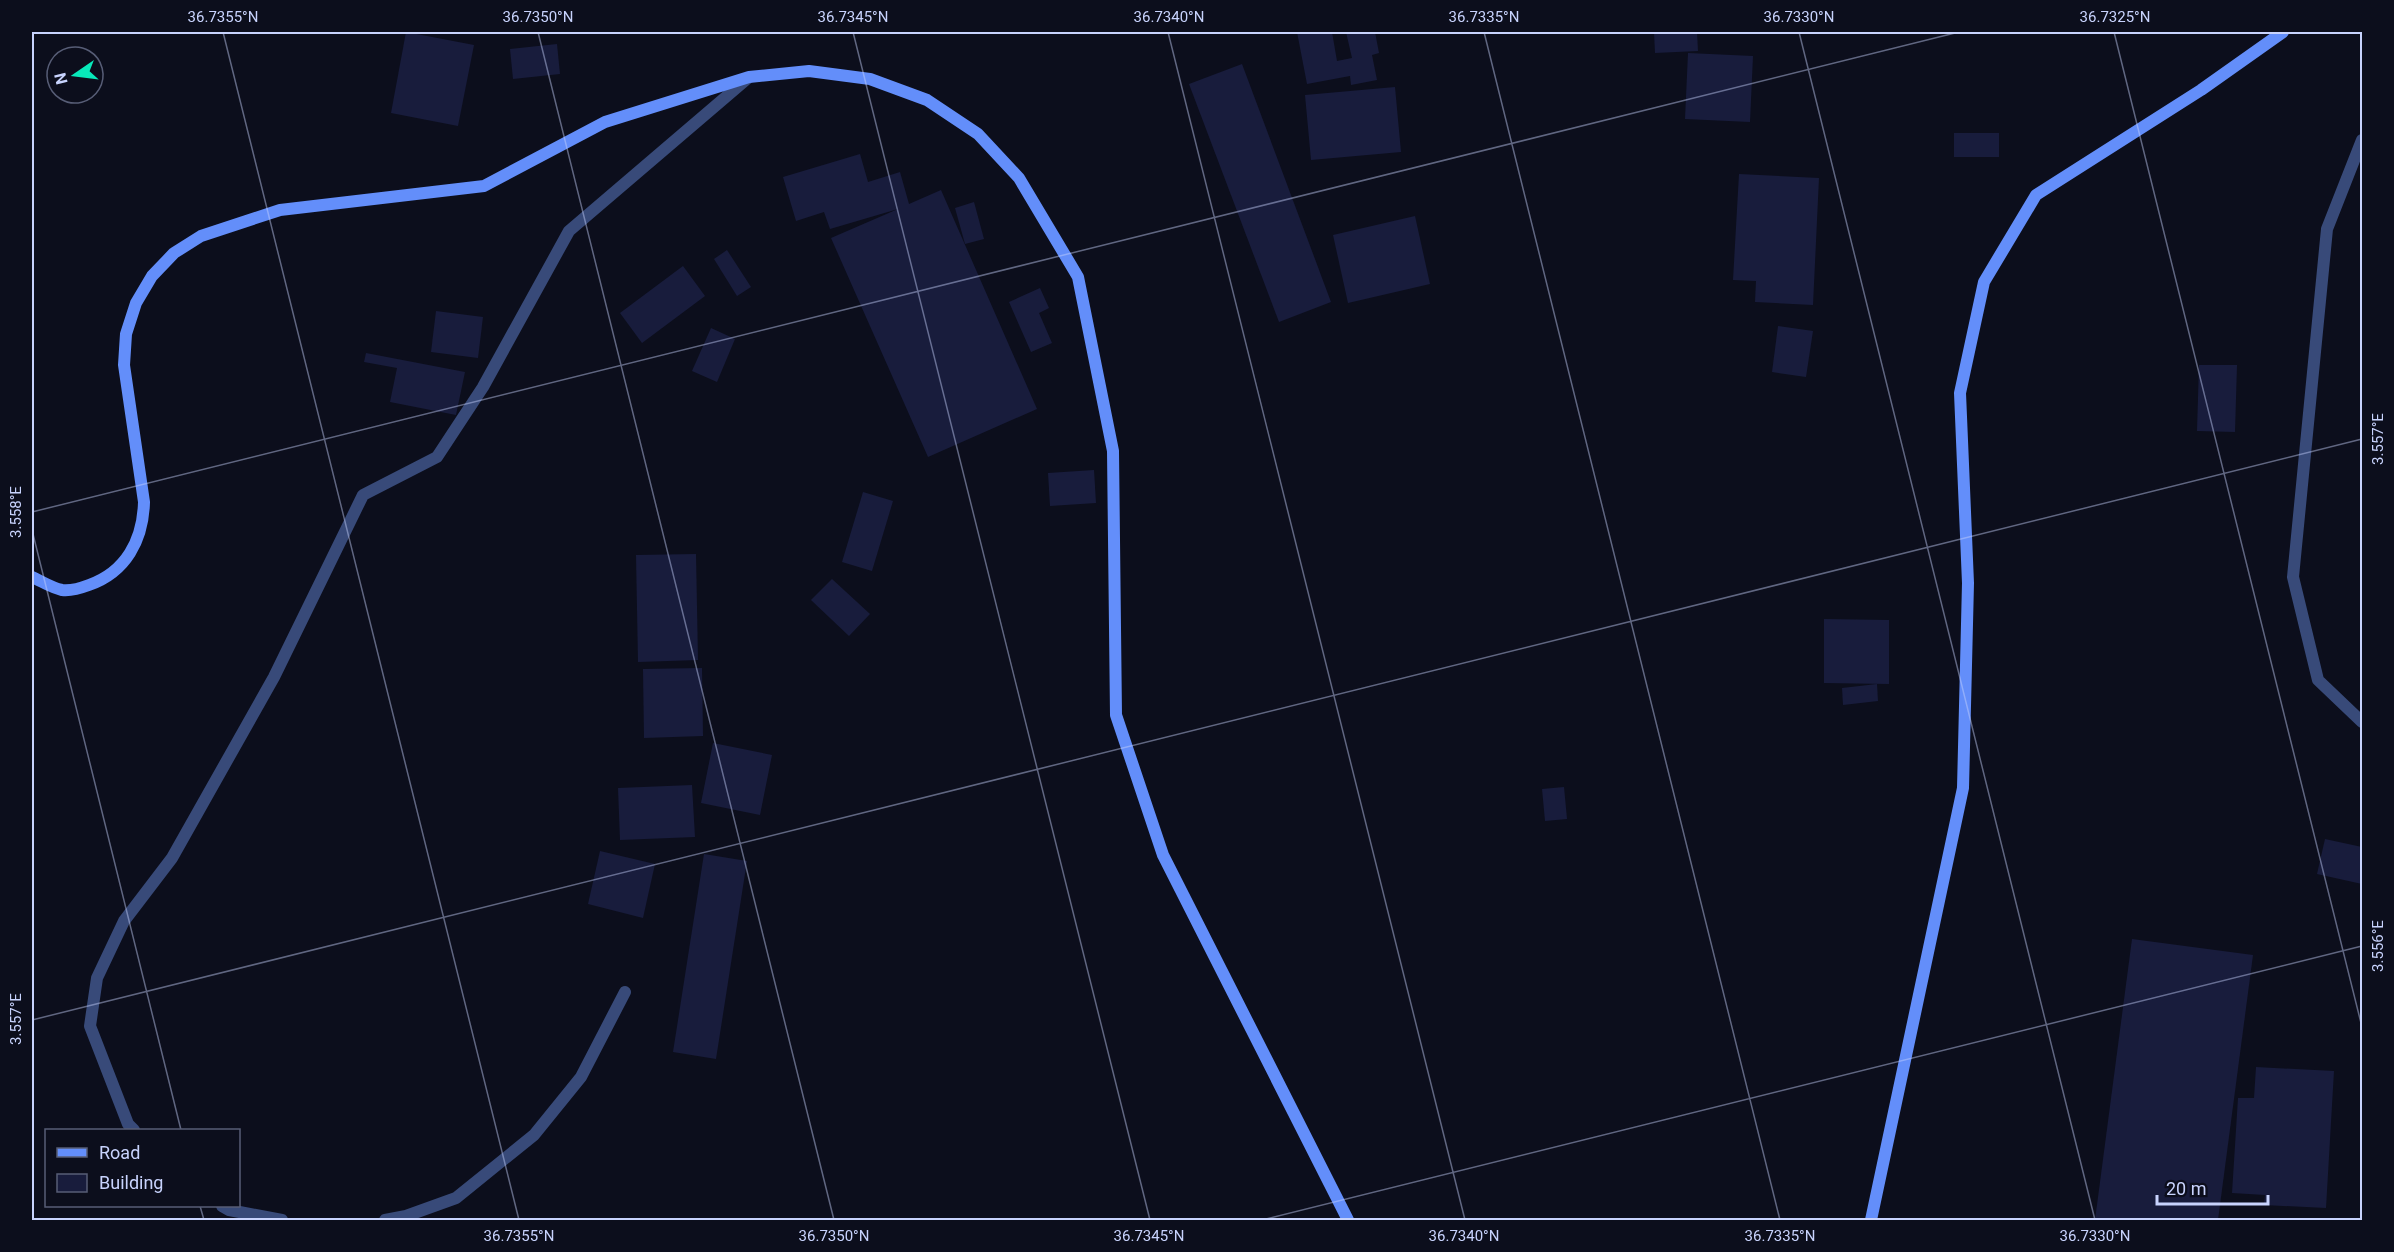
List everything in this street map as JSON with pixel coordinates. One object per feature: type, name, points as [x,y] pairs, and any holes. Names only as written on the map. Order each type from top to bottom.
[{"type":"main road","points":[[1871,1221],[1963,788],[1968,583],[1960,393],[1984,282],[2036,195],[2201,90],[2283,32]]},
{"type":"main road","points":[[32,577],[63,590],[91,585],[116,571],[129,557],[138,540],[144,522],[144,502],[124,365],[126,334],[136,303],[152,276],[174,253],[201,236],[280,210],[484,186],[604,122],[749,77],[809,70],[870,79],[927,100],[978,134],[1019,178],[1078,277],[1113,451],[1116,715],[1163,855],[1348,1221]]},
{"type":"street","points":[[132,1129],[128,1124],[90,1026],[97,978],[124,921],[172,858],[274,677],[363,495],[437,457],[483,387],[568,231],[749,77]]},
{"type":"street","points":[[2362,140],[2327,229],[2293,577],[2318,680],[2362,722]]},
{"type":"street","points":[[385,1221],[456,1198],[534,1135],[581,1077],[626,992]]},
{"type":"street","points":[[224,1207],[282,1221]]},
{"type":"building","points":[[406,32],[474,45],[458,126],[391,113]]},
{"type":"building","points":[[1297,32],[1332,32],[1337,61],[1352,58],[1346,32],[1375,32],[1379,53],[1372,55],[1377,80],[1351,85],[1350,76],[1307,84]]},
{"type":"building","points":[[1654,32],[1697,32],[1698,51],[1655,53]]},
{"type":"building","points":[[557,44],[560,74],[513,79],[510,49]]},
{"type":"building","points":[[1688,53],[1753,56],[1750,122],[1685,119]]},
{"type":"building","points":[[1242,64],[1331,302],[1279,322],[1189,84]]},
{"type":"building","points":[[1395,87],[1401,152],[1311,160],[1305,95]]},
{"type":"building","points":[[1954,133],[1999,133],[1999,157],[1954,157]]},
{"type":"building","points":[[860,154],[868,182],[900,172],[909,204],[941,190],[1037,409],[928,457],[831,238],[898,209],[830,229],[824,212],[796,221],[783,177]]},
{"type":"building","points":[[1739,174],[1819,178],[1813,305],[1755,302],[1756,281],[1733,280]]},
{"type":"building","points":[[974,202],[984,239],[965,244],[955,208]]},
{"type":"building","points":[[1415,216],[1430,284],[1348,303],[1333,235]]},
{"type":"building","points":[[727,250],[751,287],[737,296],[714,259]]},
{"type":"building","points":[[683,266],[705,296],[642,343],[620,313]]},
{"type":"building","points":[[1040,288],[1049,308],[1039,313],[1052,343],[1031,352],[1009,302]]},
{"type":"building","points":[[436,311],[483,317],[478,358],[431,352]]},
{"type":"building","points":[[1778,326],[1813,331],[1806,377],[1772,372]]},
{"type":"building","points":[[711,328],[735,339],[717,382],[692,371]]},
{"type":"building","points":[[366,353],[465,372],[456,415],[390,402],[397,368],[364,362]]},
{"type":"building","points":[[2199,365],[2237,365],[2235,432],[2197,431]]},
{"type":"building","points":[[1094,470],[1096,503],[1050,506],[1048,473]]},
{"type":"building","points":[[863,492],[893,501],[872,571],[842,562]]},
{"type":"building","points":[[696,554],[698,660],[638,662],[636,555]]},
{"type":"building","points":[[832,579],[870,614],[849,636],[811,600]]},
{"type":"building","points":[[1824,619],[1889,620],[1889,684],[1824,683]]},
{"type":"building","points":[[702,668],[703,736],[644,738],[643,669]]},
{"type":"building","points":[[1877,684],[1878,701],[1843,705],[1842,688]]},
{"type":"building","points":[[713,743],[772,755],[760,815],[701,803]]},
{"type":"building","points":[[692,785],[695,837],[620,840],[618,788]]},
{"type":"building","points":[[1564,787],[1567,819],[1545,821],[1542,789]]},
{"type":"building","points":[[2325,839],[2362,847],[2362,884],[2317,874]]},
{"type":"building","points":[[600,851],[655,864],[643,918],[588,904]]},
{"type":"building","points":[[704,854],[747,861],[716,1059],[673,1052]]},
{"type":"building","points":[[2132,939],[2253,955],[2218,1220],[2095,1220]]},
{"type":"building","points":[[2256,1067],[2334,1071],[2326,1208],[2264,1205],[2265,1195],[2232,1193],[2238,1098],[2254,1098]]}]
